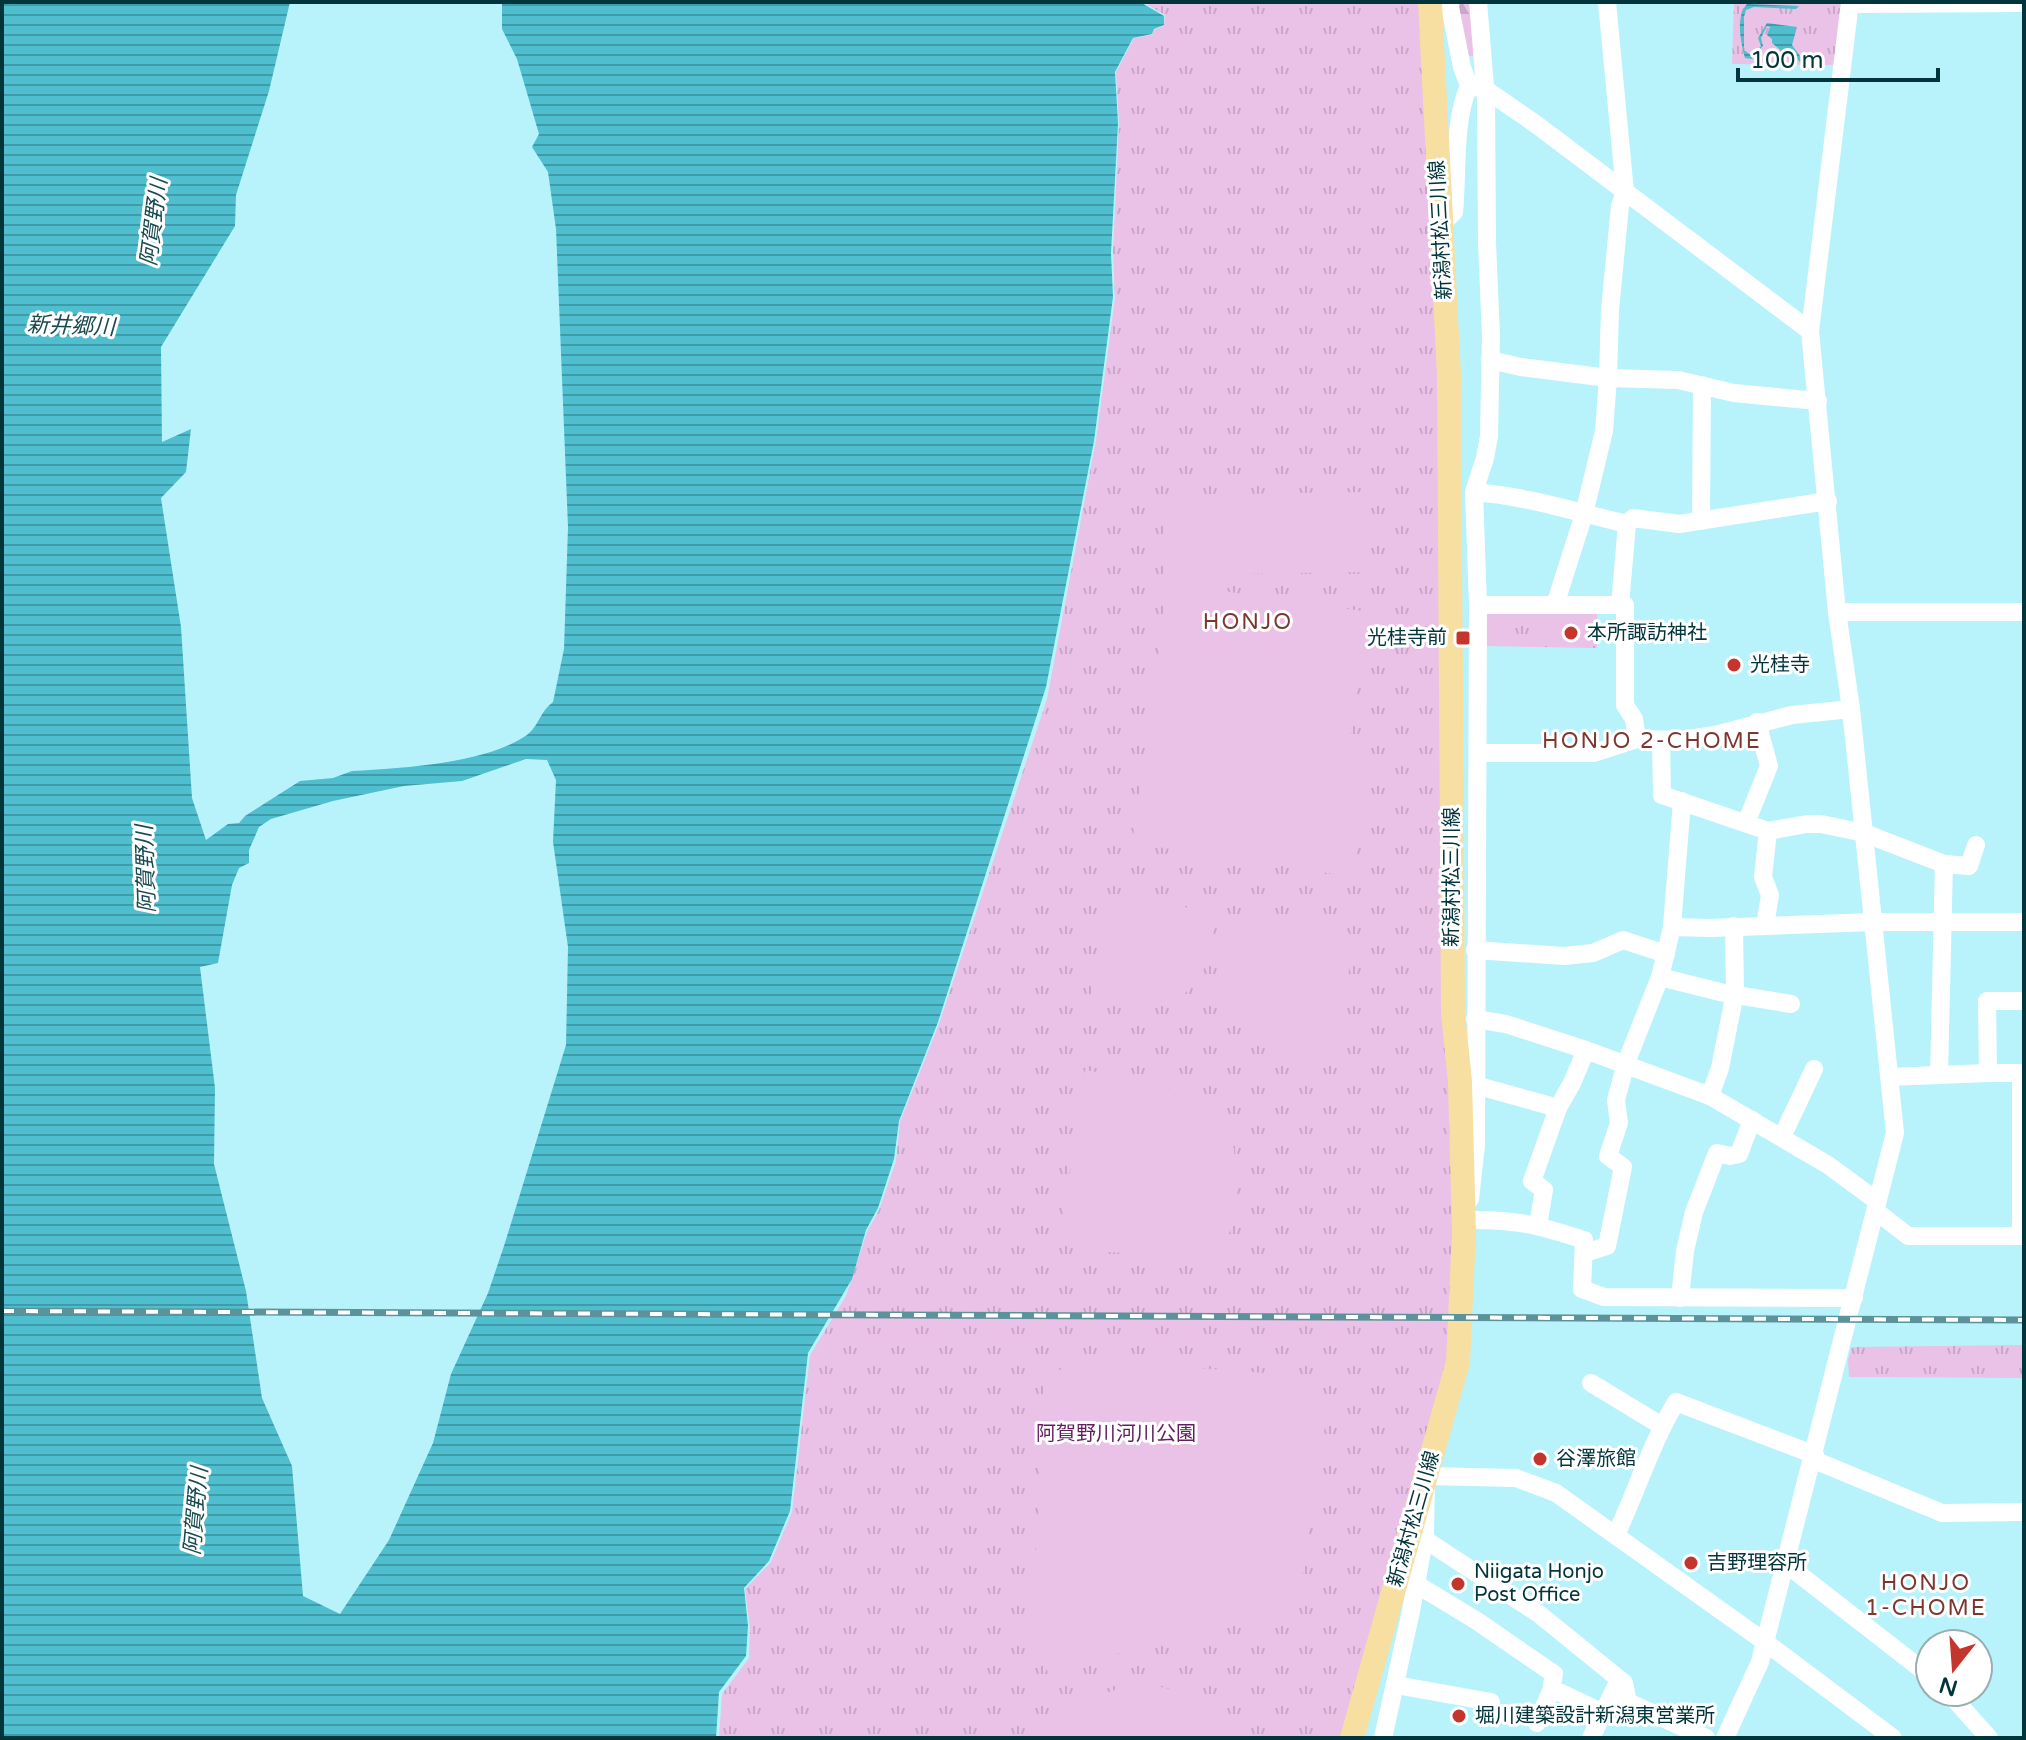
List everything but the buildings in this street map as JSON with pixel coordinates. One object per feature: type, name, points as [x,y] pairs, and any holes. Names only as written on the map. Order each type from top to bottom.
[{"type":"main road","name":"新潟村松三川線","points":[[1352,1738],[1458,1362],[1466,1226],[1460,1082],[1453,1013],[1449,375],[1430,2]]},
{"type":"street","points":[[1449,2],[1462,67],[1477,88],[1625,192],[1810,331]]},
{"type":"street","points":[[1478,2],[1477,88],[1490,360],[1489,436],[1474,492],[1479,753],[1475,1174],[1466,1226],[1507,1219],[1584,1240],[1582,1289],[1604,1297],[1854,1298]]},
{"type":"street","points":[[1555,605],[1584,514],[1604,431],[1610,310],[1620,206],[1625,192],[1607,2]]},
{"type":"street","points":[[1725,1738],[1760,1662],[1895,1133],[1851,709],[1837,612],[1810,331],[1850,3],[2024,3]]},
{"type":"street","points":[[1441,225],[1454,212],[1465,96],[1477,88]]},
{"type":"street","points":[[1490,360],[1608,378],[1678,380],[1734,393],[1818,401]]},
{"type":"street","points":[[1701,521],[1702,385]]},
{"type":"street","points":[[1474,492],[1525,498],[1627,524]]},
{"type":"street","points":[[1620,605],[1627,524],[1633,518],[1679,524],[1828,501]]},
{"type":"street","points":[[1478,605],[1625,605],[1625,705],[1634,719],[1637,739]]},
{"type":"street","points":[[1837,612],[2024,612]]},
{"type":"street","points":[[1479,753],[1594,753],[1637,739],[1682,740],[1715,735],[1792,715],[1851,709]]},
{"type":"street","points":[[1746,823],[1769,766],[1757,722]]},
{"type":"street","points":[[1661,740],[1662,795],[1768,831],[1807,824],[1864,833],[1944,864],[1969,866],[1976,845]]},
{"type":"street","points":[[1585,1253],[1607,1246],[1619,1197],[1623,1167],[1608,1156],[1619,1123],[1616,1100],[1626,1063],[1660,977],[1672,927],[1682,801]]},
{"type":"street","points":[[1765,926],[1770,895],[1763,877],[1768,831]]},
{"type":"street","points":[[1939,1075],[1944,864]]},
{"type":"street","points":[[1672,927],[2024,922]]},
{"type":"street","points":[[1710,1096],[1720,1068],[1735,993],[1734,926]]},
{"type":"street","points":[[1475,950],[1564,956],[1593,953],[1623,940],[1666,954]]},
{"type":"street","points":[[1660,977],[1724,993],[1791,1004]]},
{"type":"street","points":[[1988,1073],[1987,1001],[2024,1001]]},
{"type":"street","points":[[1475,1019],[1506,1024],[1626,1063],[1710,1096],[1828,1165],[1908,1236],[2022,1236],[2023,1073],[1889,1077]]},
{"type":"street","points":[[1538,1225],[1544,1190],[1532,1181],[1558,1108],[1586,1050]]},
{"type":"street","points":[[1782,1137],[1814,1069]]},
{"type":"street","points":[[1475,1085],[1558,1108]]},
{"type":"street","points":[[1680,1298],[1685,1251],[1694,1212],[1717,1153],[1730,1156],[1739,1154],[1752,1120]]},
{"type":"street","points":[[1591,1383],[1662,1426]]},
{"type":"street","points":[[1616,1535],[1662,1426],[1676,1402],[1942,1513],[2024,1512]]},
{"type":"street","points":[[1383,1738],[1424,1539],[1426,1476],[1493,1476],[1516,1478],[1556,1493],[1893,1738]]},
{"type":"street","points":[[1424,1539],[1539,1614],[1624,1683],[1628,1702],[1706,1738]]},
{"type":"street","points":[[1786,1564],[1914,1664]]},
{"type":"street","points":[[1416,1584],[1554,1674],[1551,1691],[1537,1723]]},
{"type":"street","points":[[1591,1738],[1619,1680]]},
{"type":"street","points":[[1396,1685],[1491,1702]]},
{"type":"street","points":[[1551,1691],[1603,1713]]},
{"type":"street","points":[[1962,1708],[1989,1738]]},
{"type":"green space","name":"阿賀野川河川公園","points":[[1143,2],[1425,2],[1460,1210],[1451,1359],[1346,1738],[719,1738],[722,1694],[749,1658],[750,1628],[745,1589],[771,1562],[792,1512],[810,1355],[846,1296],[867,1232],[879,1210],[896,1161],[900,1122],[939,1024],[1047,699],[1096,440],[1115,298],[1113,252],[1119,123],[1116,72],[1134,38],[1152,35],[1154,30],[1164,26],[1165,15]]},
{"type":"green space","points":[[1451,2],[1469,2],[1479,55],[1462,57]]},
{"type":"green space","points":[[1734,2],[1842,2],[1836,65],[1732,64]]},
{"type":"green space","points":[[1366,492],[1367,572],[1165,575],[1163,495]]},
{"type":"green space","points":[[1168,583],[1370,612],[1348,748],[1371,753],[1353,877],[1132,843]]},
{"type":"green space","points":[[1482,612],[1597,614],[1597,648],[1482,646]]},
{"type":"green space","points":[[1121,898],[1219,912],[1204,969],[1184,995],[1133,1008],[1092,1001],[1104,914]]},
{"type":"green space","points":[[1233,914],[1347,931],[1353,938],[1338,1053],[1293,1057],[1252,1037],[1228,1012],[1216,976],[1220,942]]},
{"type":"green space","points":[[1085,1070],[1157,1082],[1200,1106],[1234,1148],[1236,1208],[1222,1259],[1077,1250],[1062,1228]]},
{"type":"green space","points":[[2024,1345],[2024,1378],[1849,1377],[1848,1359],[1852,1347]]},
{"type":"green space","points":[[1075,1359],[1306,1376],[1329,1401],[1297,1607],[1048,1672],[1030,1646],[1046,1380]]},
{"type":"green space","points":[[1136,1682],[1169,1689],[1194,1699],[1215,1714],[1238,1738],[1050,1738],[1071,1706]]},
{"type":"water","points":[[2,2],[290,2],[269,91],[236,195],[235,226],[161,347],[162,442],[191,429],[186,472],[161,498],[181,627],[192,798],[206,840],[228,824],[239,823],[300,781],[333,778],[352,771],[442,763],[509,745],[527,735],[553,702],[564,649],[568,527],[556,229],[548,172],[532,147],[539,134],[517,59],[502,29],[502,2],[1140,2],[1164,16],[1164,25],[1154,29],[1152,34],[1133,38],[1115,72],[1118,123],[1111,253],[1113,297],[1094,441],[1046,687],[938,1022],[899,1121],[894,1159],[878,1208],[866,1230],[852,1279],[808,1353],[790,1511],[769,1561],[744,1588],[748,1626],[746,1656],[719,1692],[716,1738],[2,1738]],"holes":[[[526,759],[547,760],[556,780],[553,842],[568,947],[566,1045],[504,1246],[488,1293],[451,1374],[433,1443],[389,1540],[340,1614],[303,1596],[292,1466],[262,1398],[246,1291],[214,1164],[215,1088],[200,967],[218,963],[232,885],[239,868],[249,863],[249,850],[259,827],[271,819],[333,801],[404,786],[462,781]]]},
{"type":"water","points":[[1747,4],[1799,6],[1796,9],[1754,7],[1746,10],[1744,50],[1752,56],[1761,46],[1758,38],[1767,23],[1797,27],[1792,45],[1803,60],[1802,64],[1772,43],[1767,35],[1770,27],[1767,26],[1761,38],[1763,46],[1752,59],[1745,58],[1740,23]]},
{"type":"railway","points":[[2,1311],[2024,1320]]},
{"type":"place","name":"本所諏訪神社","points":[[1571,633]]},
{"type":"place","name":"光桂寺前","points":[[1463,638]]},
{"type":"place","name":"光桂寺","points":[[1734,665]]},
{"type":"place","name":"谷澤旅館","points":[[1540,1459]]},
{"type":"place","name":"吉野理容所","points":[[1691,1563]]},
{"type":"place","name":"Niigata Honjo Post Office","points":[[1458,1584]]},
{"type":"place","name":"堀川建築設計新潟東営業所","points":[[1459,1716]]},
{"type":"district","name":"HONJO","points":[[1248,622]]},
{"type":"district","name":"HONJO 2-CHOME","points":[[1652,741]]},
{"type":"district","name":"HONJO 1-CHOME","points":[[1926,1596]]},
{"type":"water label","name":"阿賀野川","points":[[154,222]]},
{"type":"water label","name":"新井郷川","points":[[71,326]]},
{"type":"water label","name":"阿賀野川","points":[[146,869]]},
{"type":"water label","name":"阿賀野川","points":[[196,1511]]}]
